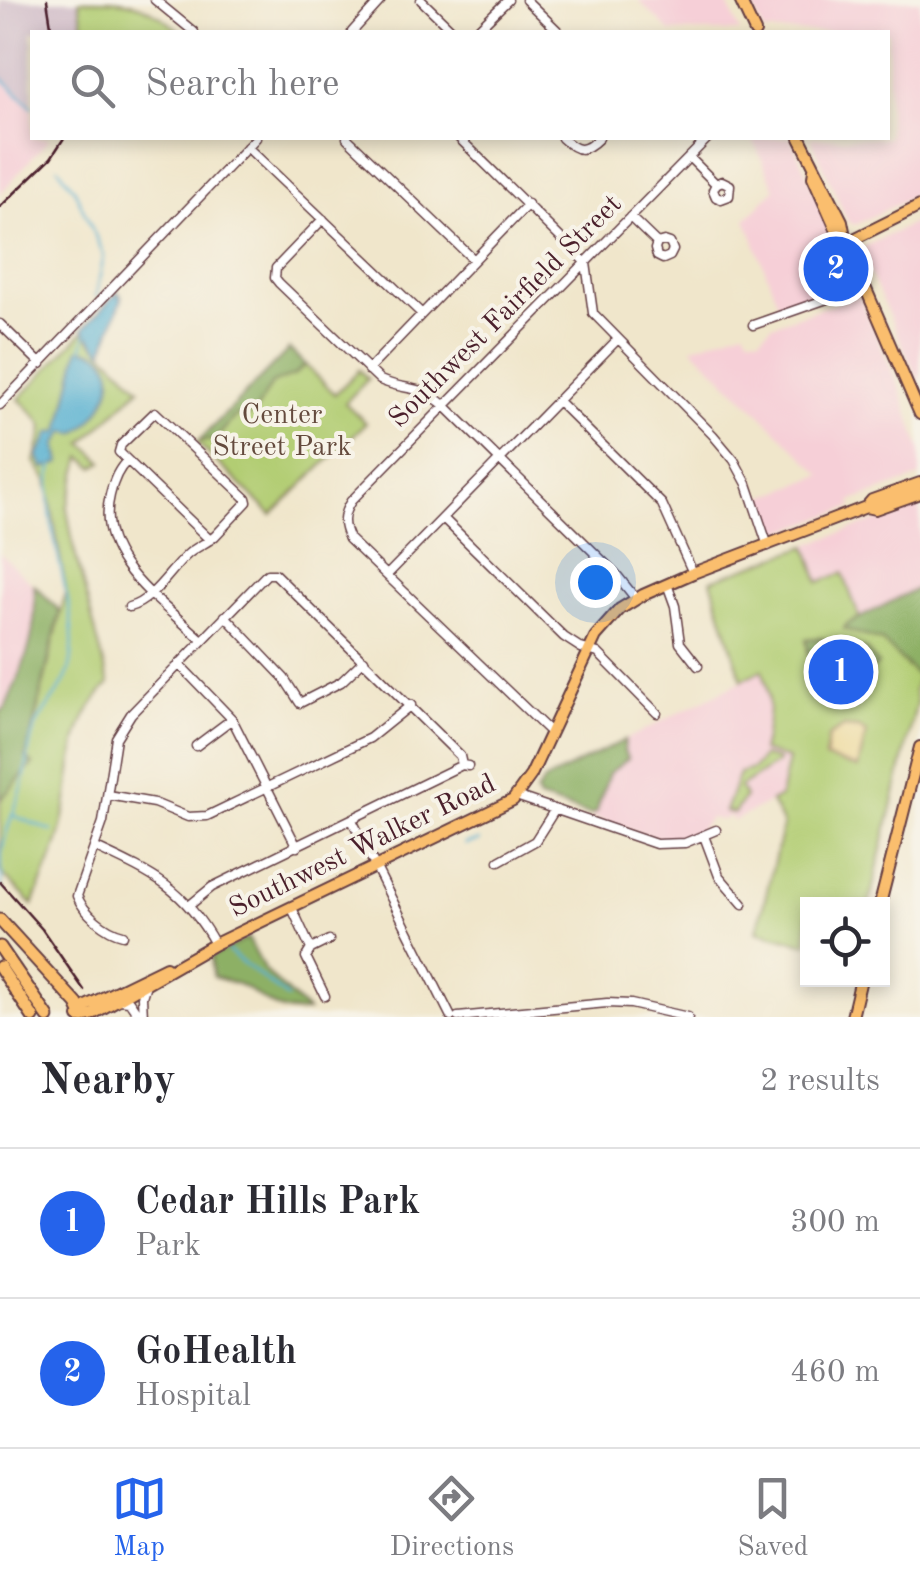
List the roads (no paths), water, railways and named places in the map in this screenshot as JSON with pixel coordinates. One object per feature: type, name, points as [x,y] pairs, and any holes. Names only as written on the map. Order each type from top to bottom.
[{"type":"highway","points":[[0,920],[78,1004],[82,1016]]},
{"type":"highway","points":[[0,947],[48,1017]]},
{"type":"highway","points":[[0,968],[33,1017]]},
{"type":"main road","points":[[740,0],[753,30]]},
{"type":"main road","points":[[801,140],[819,191],[846,243],[920,414]]},
{"type":"main road","points":[[846,243],[920,206]]},
{"type":"main road","name":"Southwest Walker Road","points":[[172,967],[86,1006],[82,1016],[92,1015],[216,944],[487,815],[516,796],[531,776],[589,650],[607,621],[636,598],[920,483]]},
{"type":"main road","name":"Southwest Walker Road","points":[[866,507],[874,509],[920,493]]},
{"type":"main road","points":[[882,897],[920,748]]},
{"type":"main road","points":[[852,1017],[860,987]]},
{"type":"street","points":[[155,0],[192,30]]},
{"type":"street","points":[[354,30],[381,0]]},
{"type":"street","points":[[420,0],[452,30]]},
{"type":"street","points":[[477,30],[508,0]]},
{"type":"street","points":[[526,0],[557,30]]},
{"type":"street","points":[[0,405],[251,140],[322,218],[422,314]]},
{"type":"street","points":[[349,140],[474,260]]},
{"type":"street","points":[[461,140],[586,263],[592,313],[734,460],[748,484],[768,546]]},
{"type":"street","points":[[564,140],[581,150],[597,140]]},
{"type":"street","name":"Southwest Fairfield Street","points":[[386,576],[349,539],[343,522],[351,501],[706,140]]},
{"type":"street","points":[[688,157],[716,184]]},
{"type":"street","points":[[368,370],[528,204]]},
{"type":"street","points":[[630,217],[658,243]]},
{"type":"street","points":[[322,218],[280,263],[274,273],[278,284],[368,370],[392,386],[422,389],[445,406],[636,598]]},
{"type":"street","points":[[566,283],[587,286]]},
{"type":"street","points":[[753,325],[864,286]]},
{"type":"street","points":[[0,324],[41,364]]},
{"type":"street","points":[[550,732],[386,576],[617,340]]},
{"type":"street","points":[[558,401],[662,504],[692,574]]},
{"type":"street","points":[[129,608],[138,605],[189,553],[210,540],[244,507],[246,498],[155,412],[119,449],[210,540]]},
{"type":"street","points":[[127,460],[115,478],[107,526],[116,553],[202,640]]},
{"type":"street","points":[[443,518],[564,637],[574,645],[598,652],[657,713]]},
{"type":"street","points":[[123,935],[110,932],[77,898],[96,848],[116,738],[131,714],[269,573],[278,576],[411,705],[465,766],[212,887],[190,905]]},
{"type":"street","points":[[666,584],[675,606],[680,643],[698,666]]},
{"type":"street","points":[[225,616],[284,678],[300,703],[340,682],[364,660]]},
{"type":"street","points":[[179,664],[232,719],[297,847]]},
{"type":"street","points":[[108,794],[154,802],[196,818],[207,816],[370,738],[411,705]]},
{"type":"street","points":[[196,746],[232,719]]},
{"type":"street","points":[[516,796],[656,844],[685,843],[716,830]]},
{"type":"street","points":[[499,861],[535,841],[554,812]]},
{"type":"street","points":[[352,820],[454,1017],[607,1003],[632,1004],[688,1017]]},
{"type":"street","points":[[704,836],[719,876],[743,904]]},
{"type":"street","points":[[96,848],[150,873],[190,905],[216,944]]},
{"type":"street","points":[[292,908],[311,948]]},
{"type":"street","points":[[325,996],[306,957],[311,948],[329,940]]},
{"type":"street","points":[[142,1017],[146,984]]},
{"type":"street","points":[[118,1000],[131,1003],[142,1017]]},
{"type":"water","points":[[118,292],[122,298],[103,352],[83,329]]},
{"type":"water","points":[[79,349],[96,353],[107,361],[110,387],[105,401],[86,426],[74,434],[66,431],[57,444],[61,463],[44,468],[38,456],[50,433],[60,431]]},
{"type":"waterway","points":[[0,76],[30,105]]},
{"type":"waterway","points":[[58,167],[74,189],[104,255],[96,296]]},
{"type":"waterway","points":[[82,351],[86,334]]},
{"type":"waterway","points":[[1,888],[2,850],[23,784],[32,737],[71,663],[70,613],[50,511],[53,465]]},
{"type":"waterway","points":[[12,815],[52,831]]},
{"type":"waterway","points":[[465,844],[479,841]]},
{"type":"waterway","points":[[228,951],[288,998]]},
{"type":"tram line","points":[[47,0],[52,30]]},
{"type":"tram line","points":[[0,207],[51,158],[63,140]]},
{"type":"tram line","points":[[0,882],[42,929],[84,990]]},
{"type":"place","name":"GoHealth","points":[[836,269]]},
{"type":"place","name":"Cedar Hills Park","points":[[841,672]]},
{"type":"park label","name":"Center Street Park","points":[[282,432]]}]
